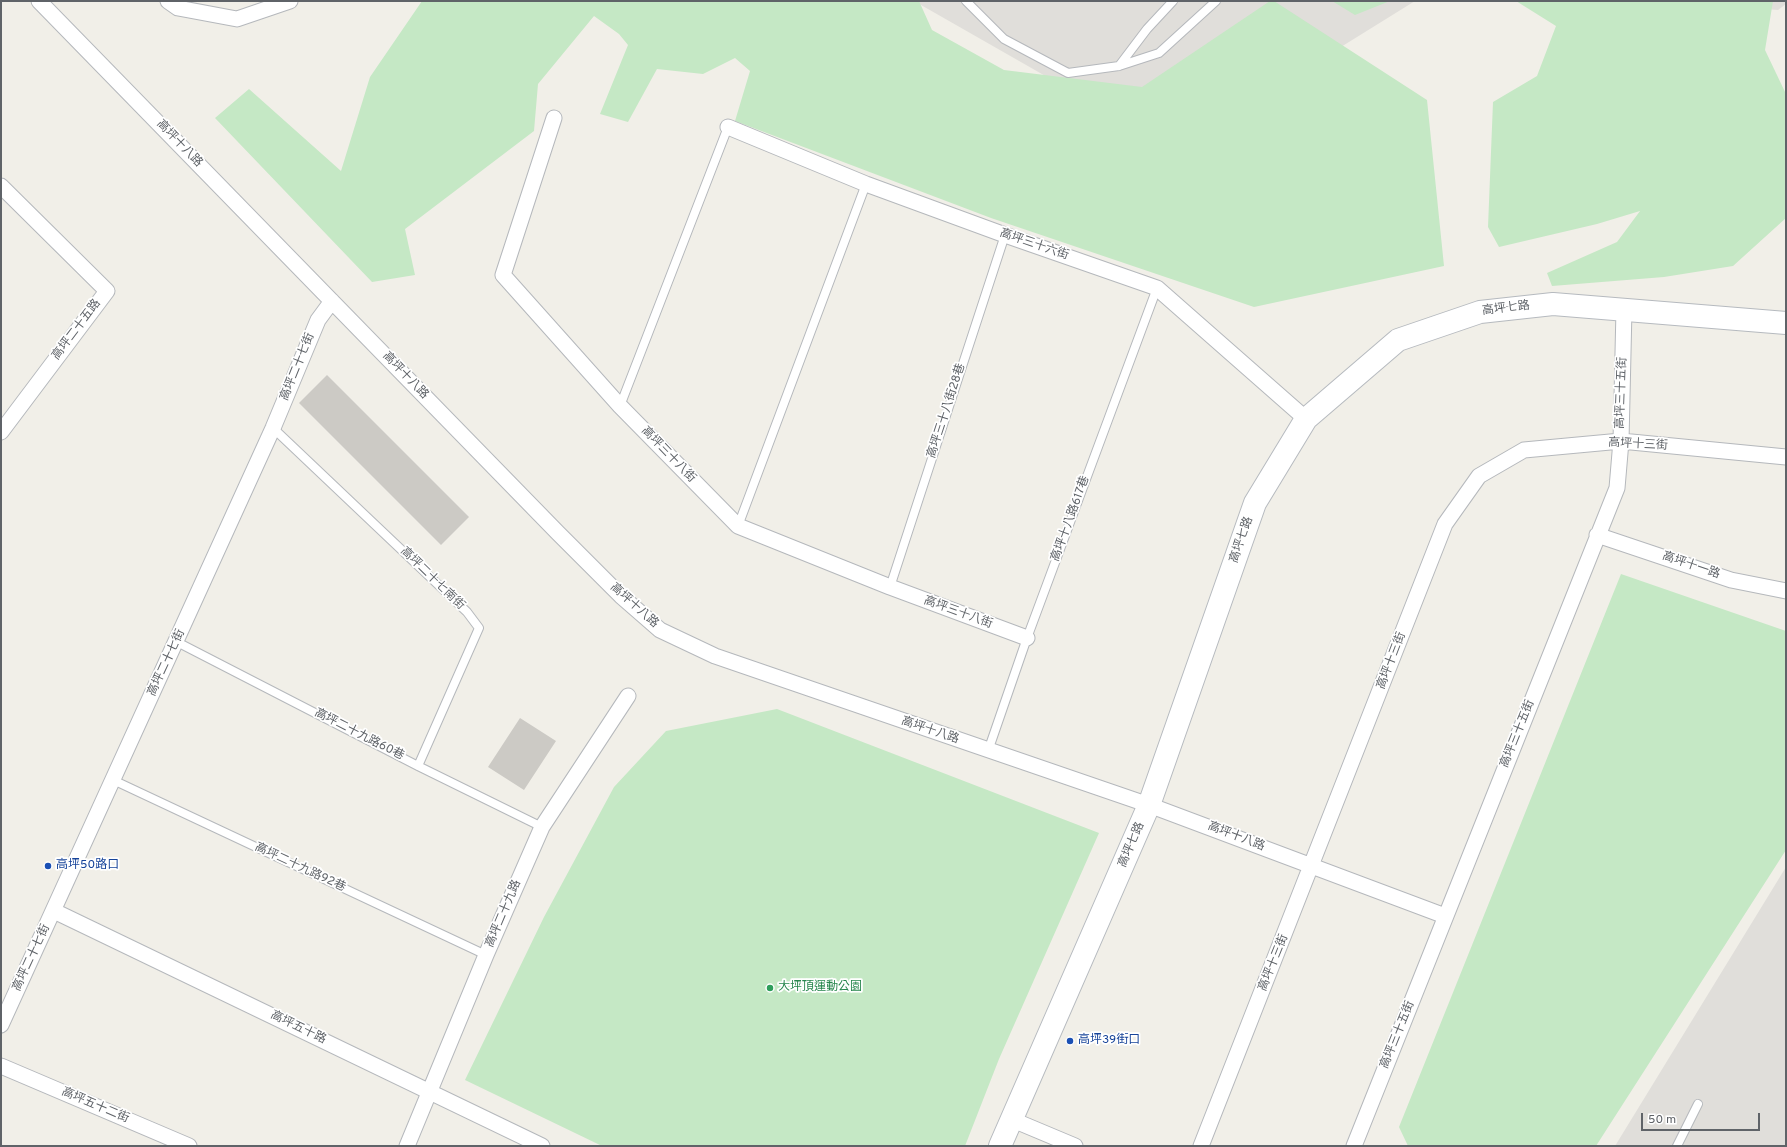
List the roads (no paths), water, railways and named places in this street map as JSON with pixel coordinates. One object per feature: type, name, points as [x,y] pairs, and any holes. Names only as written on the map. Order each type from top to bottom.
[{"type":"street","name":"高坪十八路","points":[[40,1],[611,586],[660,630],[715,656],[988,751],[1149,805],[1445,916]]},
{"type":"street","points":[[168,1],[178,8],[237,19],[290,1]]},
{"type":"street","name":"高坪三十八街","points":[[554,118],[503,275],[620,406],[738,526],[890,587],[1027,638]]},
{"type":"street","name":"高坪三十六街","points":[[728,127],[866,184],[1005,235],[1157,288],[1306,419]]},
{"type":"street","name":"高坪二十五路","points":[[1,186],[107,291],[1,432]]},
{"type":"street","name":"高坪二十七街","points":[[1,1025],[177,642],[273,428],[318,320],[332,301]]},
{"type":"street","name":"高坪七路","points":[[1000,1146],[1013,1120],[1149,805],[1254,503],[1306,419],[1398,340],[1480,312],[1553,304],[1786,323]]},
{"type":"street","name":"高坪三十五街","points":[[1354,1146],[1617,488],[1621,441],[1624,310]]},
{"type":"street","name":"高坪十三街","points":[[1201,1146],[1445,524],[1479,476],[1524,450],[1621,441],[1786,457]]},
{"type":"street","name":"高坪十一路","points":[[1597,535],[1731,580],[1786,591]]},
{"type":"street","name":"高坪二十九路","points":[[407,1146],[486,955],[542,827],[628,696]]},
{"type":"street","name":"高坪五十路","points":[[54,911],[542,1146]]},
{"type":"street","name":"高坪五十二街","points":[[1,1066],[190,1146]]},
{"type":"street","points":[[1013,1120],[1075,1146]]},
{"type":"lane","points":[[966,1],[1004,39],[1068,73],[1119,66],[1160,53],[1216,1]]},
{"type":"lane","points":[[1119,66],[1147,29],[1173,1]]},
{"type":"lane","points":[[620,406],[728,127]]},
{"type":"lane","points":[[738,526],[866,184]]},
{"type":"lane","name":"高坪三十八街28巷","points":[[890,587],[1005,235]]},
{"type":"lane","name":"高坪十八路617巷","points":[[988,751],[1027,638],[1157,288]]},
{"type":"lane","name":"高坪二十七南街","points":[[273,428],[467,612],[479,628],[418,766]]},
{"type":"lane","name":"高坪二十九路60巷","points":[[177,642],[418,766],[542,827]]},
{"type":"lane","name":"高坪二十九路92巷","points":[[113,780],[486,955]]},
{"type":"lane","points":[[1677,1146],[1698,1104]]},
{"type":"place","name":"高坪50路口","points":[[48,866]]},
{"type":"place","name":"大坪頂運動公園","points":[[770,988]]},
{"type":"place","name":"高坪39街口","points":[[1070,1041]]}]
